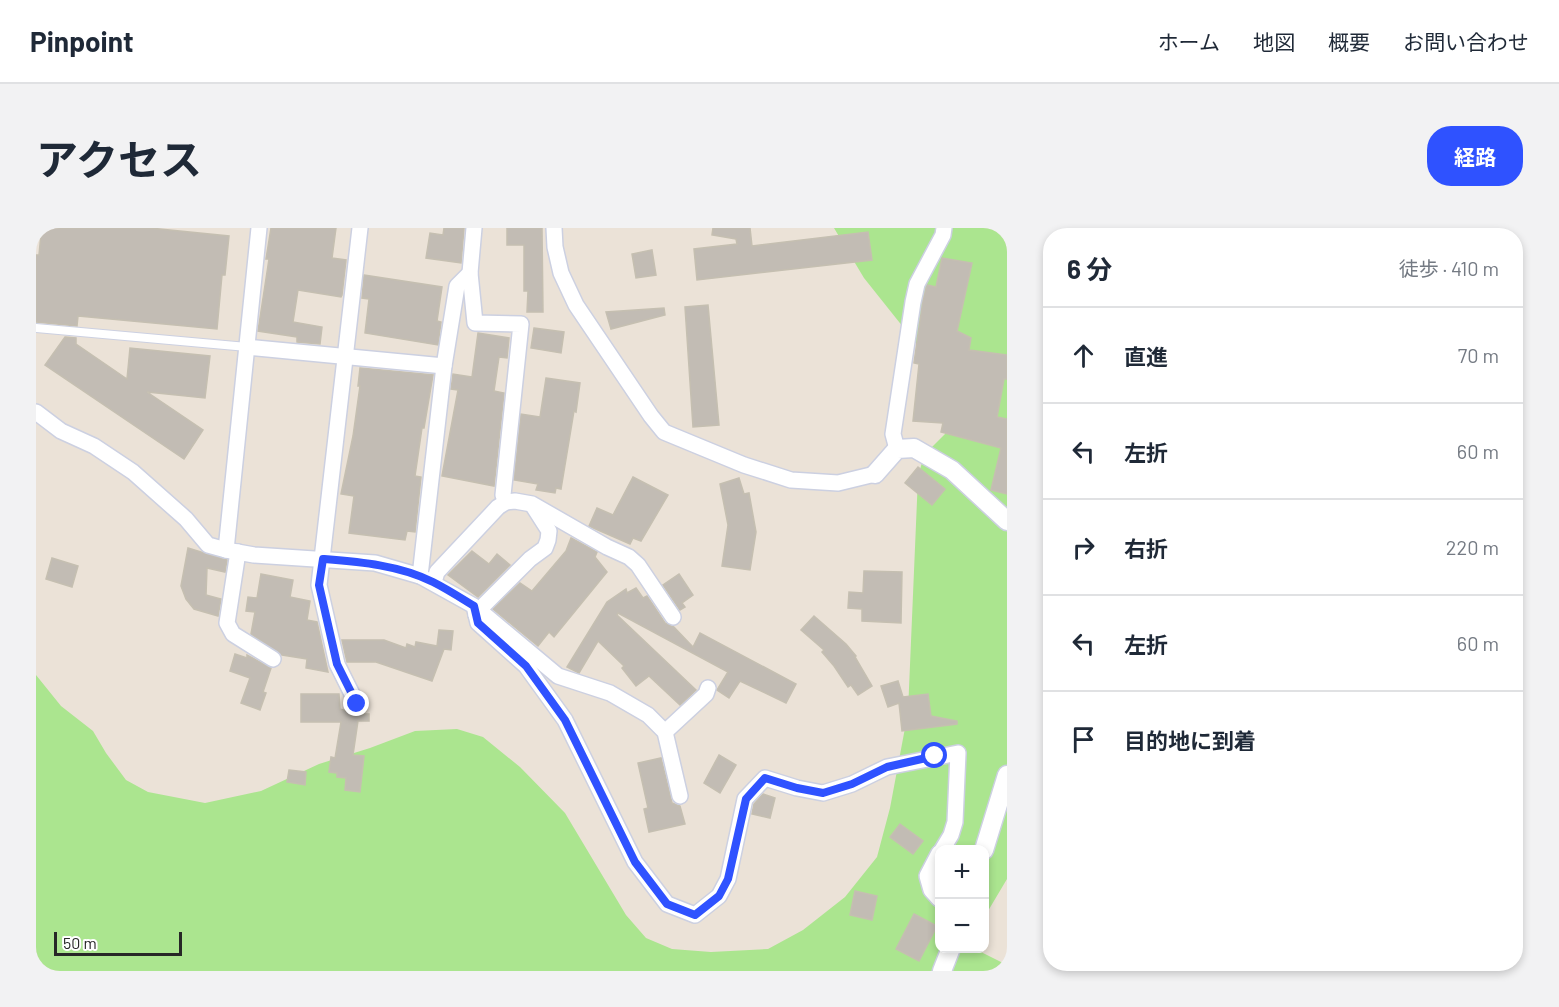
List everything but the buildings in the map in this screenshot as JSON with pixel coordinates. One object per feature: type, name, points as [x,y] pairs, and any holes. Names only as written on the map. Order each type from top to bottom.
[{"type":"street","points":[[259,228],[247,348],[227,623],[233,634],[273,659]]},
{"type":"street","points":[[357,704],[337,664],[319,585],[360,228]]},
{"type":"street","points":[[474,228],[470,273],[475,323],[521,324],[503,495],[506,502]]},
{"type":"street","points":[[554,228],[555,247],[561,273],[576,305],[664,432],[744,465],[791,480],[838,483],[875,474],[897,448],[914,448],[952,470],[1007,521]]},
{"type":"street","points":[[897,448],[893,434],[913,302],[917,284],[943,235],[944,228]]},
{"type":"street","points":[[427,579],[444,366],[457,286],[470,273]]},
{"type":"street","points":[[247,348],[444,366]]},
{"type":"street","points":[[36,412],[60,431],[94,446],[133,472],[186,519],[208,545],[232,551],[375,563],[427,579],[474,606],[478,612],[558,676],[610,693],[648,715],[665,732],[680,796]]},
{"type":"street","points":[[427,579],[437,572],[498,507],[506,502],[515,501],[532,504],[629,557],[638,565],[673,617]]},
{"type":"street","points":[[532,504],[549,531],[545,548],[530,559],[478,612],[478,623],[526,666],[565,720],[635,862],[667,904],[695,915],[719,896],[728,879],[746,799],[765,778],[823,793],[852,784],[887,767],[958,753],[954,800],[955,822],[951,836],[945,845]]},
{"type":"street","points":[[665,732],[706,694],[708,688]]},
{"type":"street","points":[[985,845],[1007,775]]},
{"type":"street","points":[[935,861],[927,876],[931,890],[935,894]]},
{"type":"street","points":[[942,971],[949,953]]},
{"type":"lane","points":[[36,328],[247,348]]},
{"type":"green space","points":[[834,228],[1007,228],[1007,879],[989,909],[989,845],[935,845],[935,953],[983,953],[1007,965],[1007,971],[36,971],[36,675],[61,706],[93,731],[126,780],[148,792],[205,803],[261,791],[319,764],[415,731],[457,729],[483,737],[520,767],[565,813],[626,915],[646,938],[672,949],[711,952],[768,949],[803,930],[845,897],[877,857],[890,808],[908,712],[918,477],[924,455],[946,433],[959,414],[953,380],[915,342],[864,278]]},
{"type":"route","points":[[357,704],[337,664],[319,585],[323,559],[375,563],[420,576],[474,606],[478,623],[526,666],[565,720],[635,862],[667,904],[695,915],[719,896],[728,879],[746,799],[765,778],[823,793],[852,784],[887,767],[935,756]]}]
